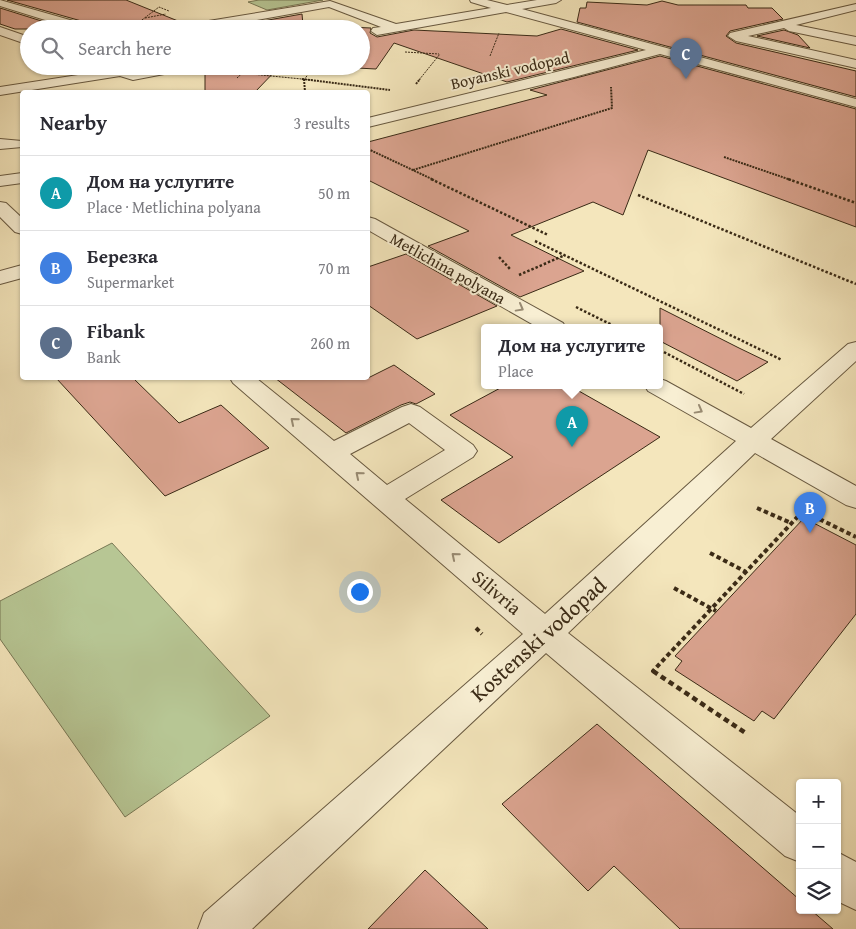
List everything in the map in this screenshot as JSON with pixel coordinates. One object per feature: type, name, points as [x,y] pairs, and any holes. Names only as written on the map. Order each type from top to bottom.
[{"type":"street","points":[[475,0],[856,104]]},
{"type":"street","points":[[370,32],[556,0]]},
{"type":"street","points":[[0,2],[58,20]]},
{"type":"street","points":[[237,20],[330,4],[395,28]]},
{"type":"street","points":[[856,7],[734,36],[856,64]]},
{"type":"street","points":[[781,25],[856,41]]},
{"type":"street","points":[[0,31],[20,38]]},
{"type":"street","name":"Boyanski vodopad","points":[[370,122],[660,50]]},
{"type":"street","points":[[0,91],[120,75]]},
{"type":"street","points":[[0,144],[17,144]]},
{"type":"street","points":[[0,181],[20,178]]},
{"type":"street","points":[[0,207],[20,226]]},
{"type":"street","name":"Metlichina polyana","points":[[370,224],[548,324]]},
{"type":"street","points":[[0,278],[20,272]]},
{"type":"street","name":"Kostenski vodopad","points":[[220,929],[546,632],[753,440],[856,349]]},
{"type":"street","name":"Silivria","points":[[244,380],[796,839]]},
{"type":"street","points":[[662,389],[856,498]]},
{"type":"street","points":[[332,453],[411,412],[464,452],[386,498]]},
{"type":"street","points":[[841,876],[856,889]]},
{"type":"path","points":[[142,20],[159,7]]},
{"type":"path","points":[[415,85],[440,54],[432,48]]},
{"type":"path","points":[[237,78],[241,75]]},
{"type":"path","points":[[263,75],[390,90]]},
{"type":"path","points":[[305,90],[304,79],[307,75]]},
{"type":"path","points":[[413,170],[612,108],[611,82]]},
{"type":"path","points":[[370,149],[548,235]]},
{"type":"path","points":[[724,157],[856,203]]},
{"type":"path","points":[[638,195],[856,284]]},
{"type":"path","points":[[535,241],[782,360]]},
{"type":"path","points":[[518,276],[565,255]]},
{"type":"path","points":[[499,257],[511,270]]},
{"type":"path","points":[[663,352],[744,394]]},
{"type":"path","points":[[757,508],[791,523]]},
{"type":"path","points":[[747,734],[653,671],[714,610],[746,572],[803,511],[856,537]]},
{"type":"path","points":[[710,553],[746,572]]},
{"type":"path","points":[[674,588],[714,610]]},
{"type":"path","points":[[476,628],[482,634]]},
{"type":"green space","points":[[259,0],[323,0],[267,10],[248,2]]},
{"type":"green space","points":[[112,543],[270,716],[125,817],[0,639],[0,601]]},
{"type":"building","points":[[7,0],[126,0],[176,20],[78,20]]},
{"type":"building","points":[[662,1],[678,5],[746,5],[748,8],[772,8],[783,19],[730,31],[726,36],[736,43],[856,71],[856,97],[577,22],[580,8],[586,8],[587,2],[647,5]]},
{"type":"building","points":[[0,8],[38,20],[20,20],[20,29],[0,24]]},
{"type":"building","points":[[302,14],[303,20],[268,20]]},
{"type":"building","points":[[561,29],[638,50],[507,82],[394,43],[376,69],[370,69],[370,33],[377,37],[414,30],[537,36]]},
{"type":"building","points":[[784,30],[798,35],[810,48],[757,36]]},
{"type":"building","points":[[660,56],[856,109],[856,227],[648,150],[623,215],[593,202],[511,235],[584,271],[520,297],[428,246],[469,231],[370,181],[370,141],[547,95],[530,90]]},
{"type":"building","points":[[205,75],[271,75],[257,90],[205,90]]},
{"type":"building","points":[[406,254],[497,306],[417,339],[370,306],[370,266]]},
{"type":"building","points":[[660,308],[768,362],[737,381],[663,343],[663,324],[660,324]]},
{"type":"building","points":[[394,365],[435,394],[416,404],[410,402],[401,405],[346,433],[278,380],[370,380],[370,377]]},
{"type":"building","points":[[58,380],[135,380],[179,423],[221,405],[269,448],[165,496]]},
{"type":"building","points":[[498,389],[575,389],[660,437],[499,543],[441,500],[513,457],[450,415]]},
{"type":"building","points":[[804,518],[856,545],[856,614],[774,719],[762,711],[754,721],[675,670],[682,661],[675,656]]},
{"type":"building","points":[[597,724],[796,897],[796,914],[816,914],[833,929],[680,929],[614,866],[588,891],[502,804]]},
{"type":"building","points":[[425,870],[488,929],[368,929]]},
{"type":"place","name":"Fibank","points":[[686,79]]},
{"type":"place","name":"Дом на услугите","points":[[572,447]]},
{"type":"place","name":"Березка","points":[[810,533]]}]
